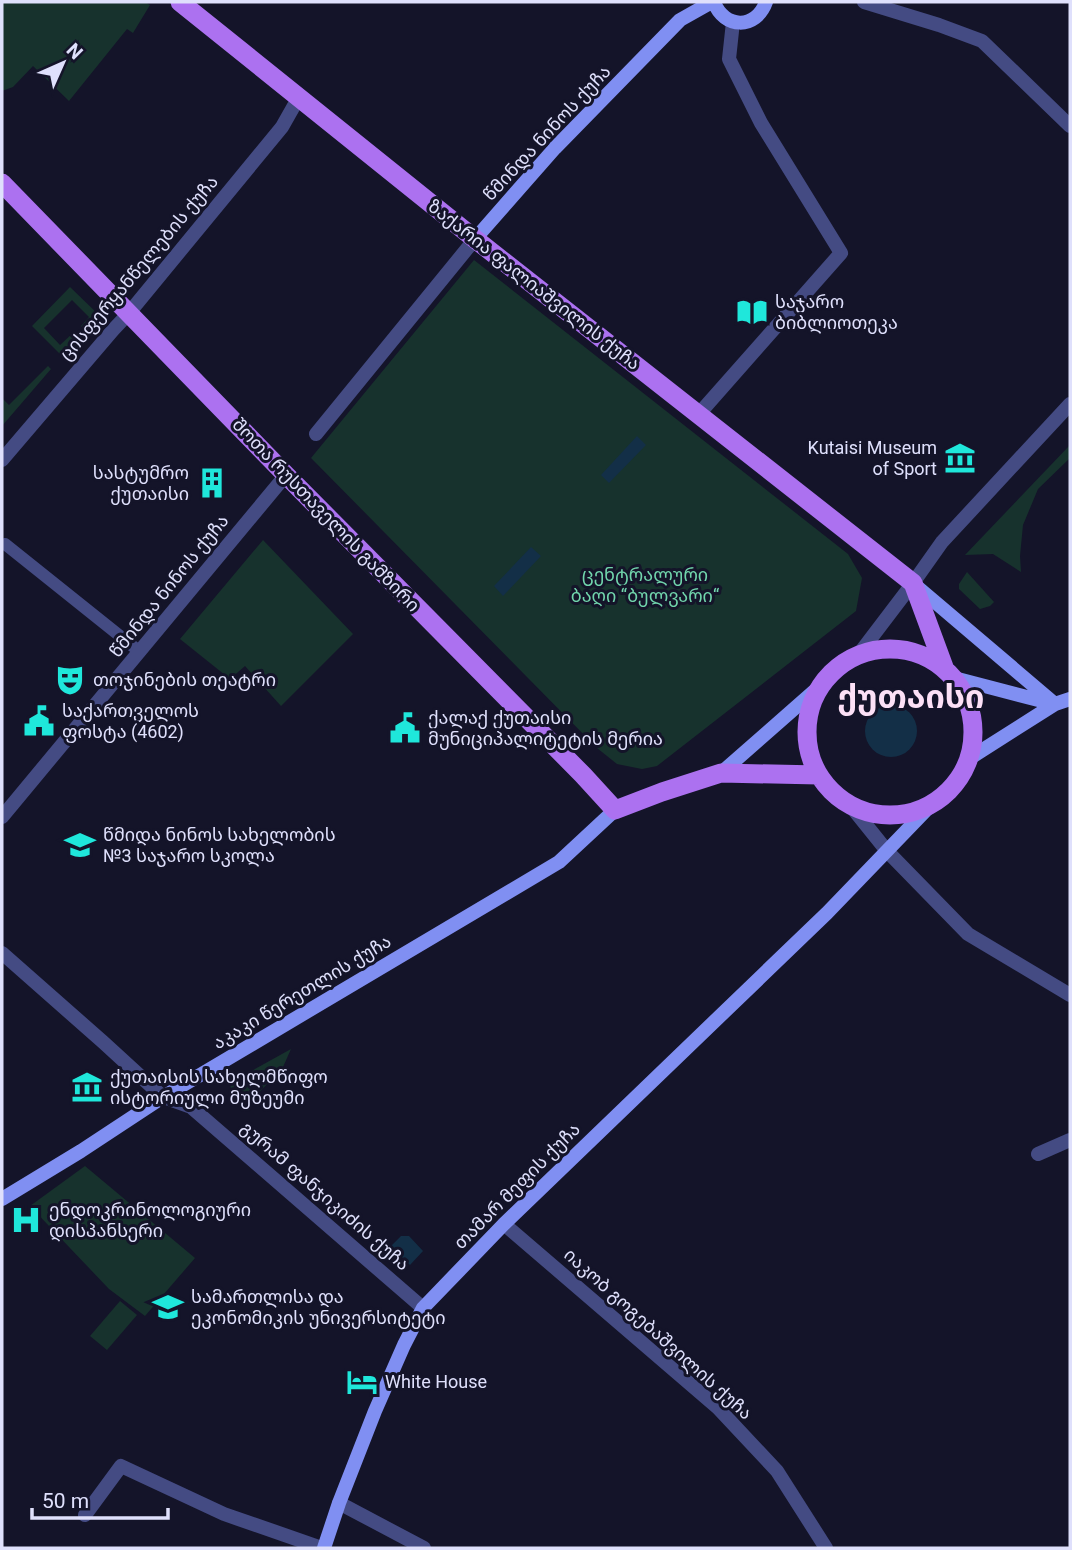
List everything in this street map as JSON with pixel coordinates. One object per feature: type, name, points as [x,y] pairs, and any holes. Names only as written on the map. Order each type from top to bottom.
[{"type":"main road","name":"ზაქარია ფალიაშვილის ქუჩა","points":[[180,2],[475,239],[913,583]]},
{"type":"main road","points":[[713,2],[724,17],[743,23],[760,13],[766,2]]},
{"type":"main road","name":"წმინდა ნინოს ქუჩა","points":[[475,239],[555,148],[680,20],[713,2]]},
{"type":"main road","name":"შოთა რუსთაველის გამზირი","points":[[2,183],[615,810]]},
{"type":"main road","points":[[820,686],[809,710],[809,750],[819,775],[836,795],[850,805],[883,815],[917,811],[949,791],[970,758],[972,716],[966,696],[949,673],[913,583]]},
{"type":"main road","points":[[913,583],[1055,704]]},
{"type":"main road","points":[[722,773],[820,686],[837,667],[859,654],[881,648],[903,649],[925,655],[949,673],[1055,704]]},
{"type":"main road","points":[[970,758],[1055,704],[1070,699]]},
{"type":"main road","points":[[615,810],[722,773],[819,775]]},
{"type":"main road","name":"თამარ მეფის ქუჩა","points":[[323,1548],[375,1411],[404,1345],[424,1308],[504,1224],[827,913],[933,803]]},
{"type":"main road","name":"აკაკი წერეთლის ქუჩა","points":[[2,1199],[163,1097],[559,862],[615,810]]},
{"type":"street","points":[[864,2],[982,41],[1070,126]]},
{"type":"street","points":[[698,415],[841,253],[761,123],[729,59],[733,22]]},
{"type":"street","name":"ცისფერყანწელების ქუჩა","points":[[2,460],[129,313],[282,127],[299,97]]},
{"type":"street","name":"წმინდა ნინოს ქუჩა","points":[[316,434],[475,239]]},
{"type":"street","points":[[859,654],[942,542],[1070,404]]},
{"type":"street","name":"წმინდა ნინოს ქუჩა","points":[[2,817],[286,475]]},
{"type":"street","points":[[5,544],[140,652]]},
{"type":"street","points":[[850,805],[887,851],[968,934],[1070,995]]},
{"type":"street","name":"გურამ ფანჯიკიძის ქუჩა","points":[[2,953],[163,1097],[191,1107],[424,1308]]},
{"type":"street","points":[[1038,1154],[1070,1140]]},
{"type":"street","name":"იაკობ გოგებაშვილის ქუჩა","points":[[504,1224],[718,1408],[777,1471],[826,1548]]},
{"type":"street","points":[[85,1515],[121,1466],[224,1514],[323,1548]]},
{"type":"street","points":[[339,1503],[424,1548]]},
{"type":"green space","points":[[2,2],[145,2],[150,5],[133,33],[127,29],[69,101],[33,66],[13,87],[2,91]]},
{"type":"green space","name":"ცენტრალური ბაღი “ბულვარი“","points":[[474,260],[848,554],[862,578],[856,611],[657,766],[642,769],[617,764],[597,748],[311,458]]},
{"type":"green space","points":[[70,287],[101,317],[86,332],[81,326],[89,317],[72,300],[44,328],[60,345],[73,333],[79,339],[62,356],[32,326]]},
{"type":"green space","points":[[48,366],[51,369],[2,426],[2,398],[9,405]]},
{"type":"green space","points":[[1070,445],[1070,458],[1038,489],[1023,525],[1021,572],[993,554],[965,555]]},
{"type":"green space","points":[[263,540],[353,634],[281,706],[245,666],[230,679],[180,639]]},
{"type":"green space","points":[[967,572],[994,602],[990,606],[980,609],[959,589],[959,584]]},
{"type":"green space","points":[[291,1049],[283,1067],[242,1111],[232,1096],[230,1083]]},
{"type":"green space","points":[[85,1166],[195,1258],[145,1316],[109,1289],[30,1206]]},
{"type":"green space","points":[[120,1301],[137,1315],[107,1350],[90,1336]]},
{"type":"water","points":[[637,436],[646,445],[609,483],[601,475]]},
{"type":"water","points":[[531,547],[541,556],[503,596],[494,586]]},
{"type":"water","points":[[891,705],[901,707],[909,713],[915,721],[915,741],[909,749],[901,755],[891,757],[881,755],[873,749],[867,741],[865,731],[867,721],[873,713],[881,707]]},
{"type":"water","points":[[401,1236],[409,1236],[423,1251],[410,1265],[391,1246]]},
{"type":"place","name":"საჯარო ბიბლიოთეკა","points":[[752,312]]},
{"type":"place","name":"Kutaisi Museum of Sport","points":[[960,458]]},
{"type":"place","name":"სასტუმრო ქუთაისი","points":[[212,483]]},
{"type":"place","name":"თოჯინების თეატრი","points":[[70,680]]},
{"type":"place","name":"საქართველოს ფოსტა (4602)","points":[[39,721]]},
{"type":"place","name":"ქალაქ ქუთაისი მუნიციპალიტეტის მერია","points":[[405,728]]},
{"type":"place","name":"წმიდა ნინოს სახელობის №3 საჯარო სკოლა","points":[[80,845]]},
{"type":"place","name":"ქუთაისის სახელმწიფო ისტორიული მუზეუმი","points":[[87,1087]]},
{"type":"place","name":"ენდოკრინოლოგიური დისპანსერი","points":[[26,1220]]},
{"type":"place","name":"სამართლისა და ეკონომიკის უნივერსიტეტი","points":[[168,1307]]},
{"type":"place","name":"White House","points":[[362,1382]]},
{"type":"district","name":"ქუთაისი","points":[[911,697]]}]
